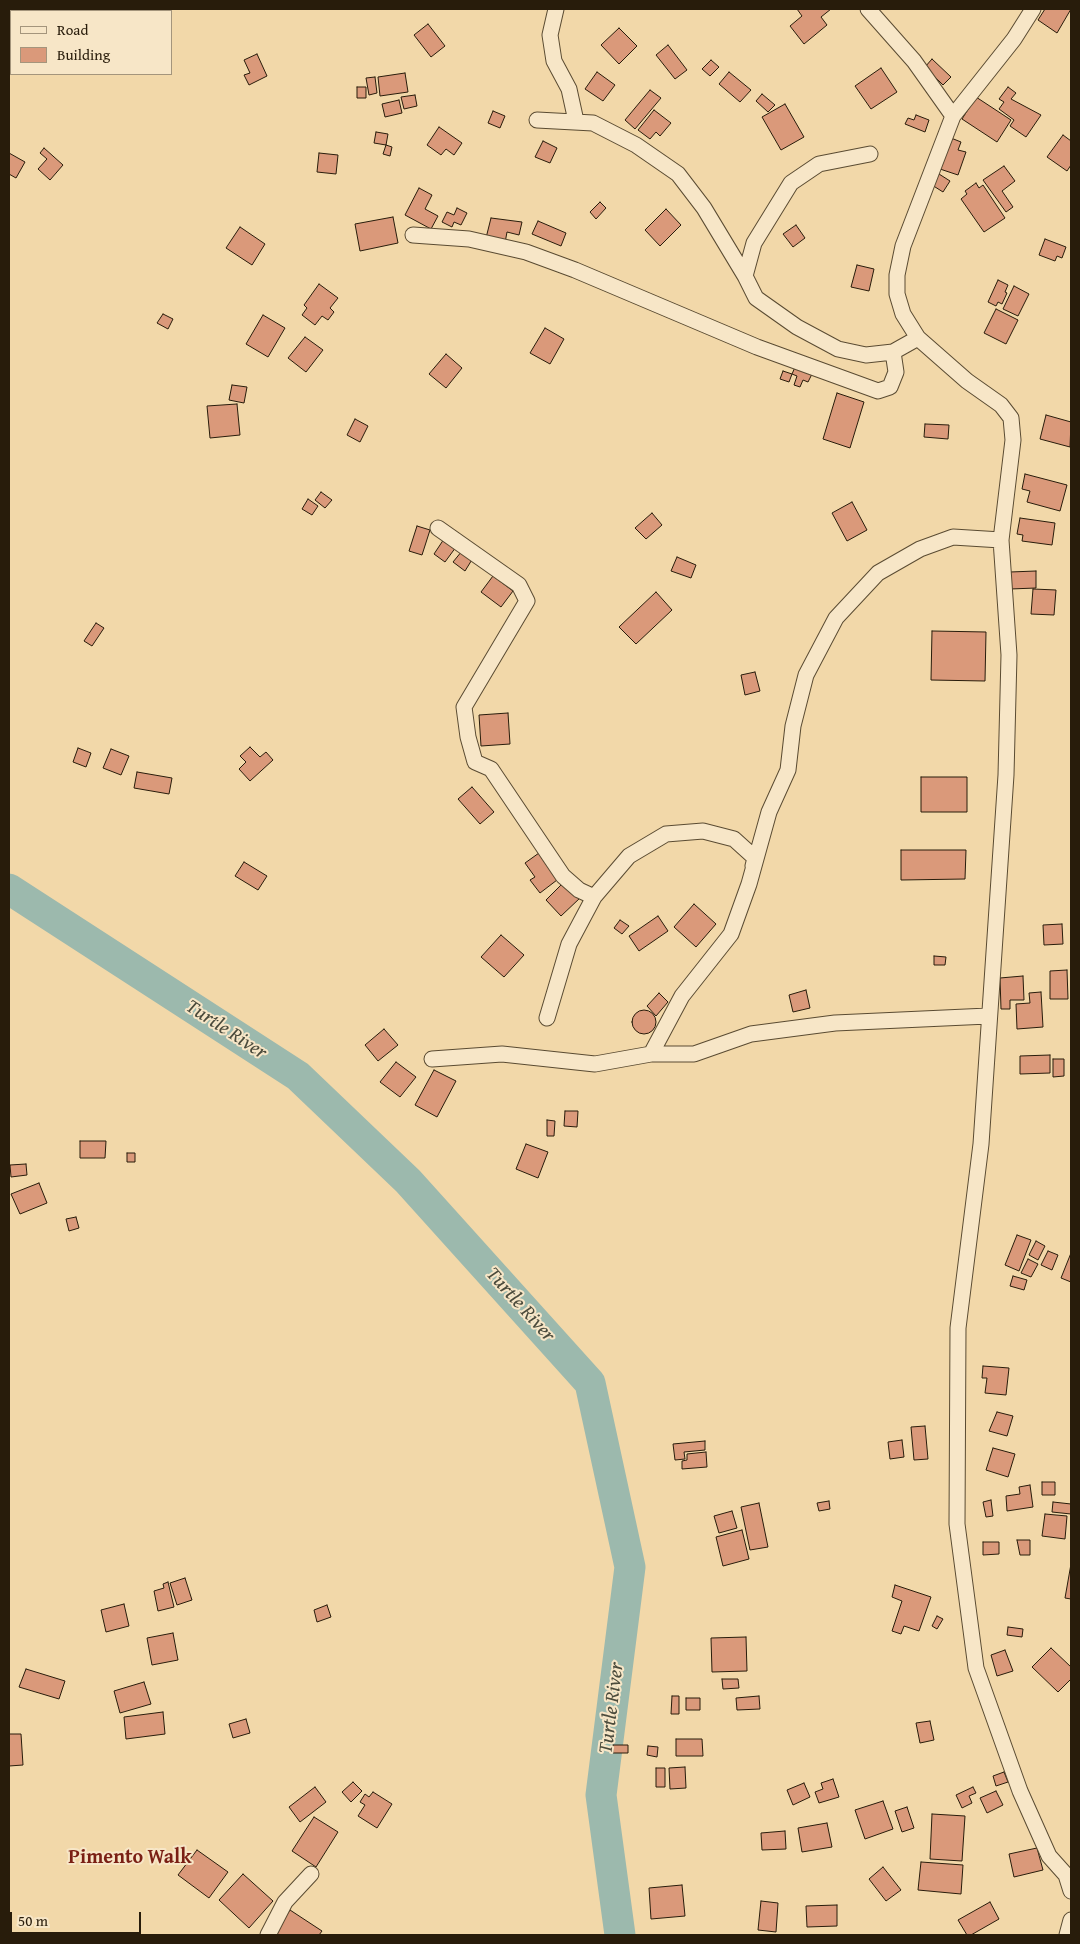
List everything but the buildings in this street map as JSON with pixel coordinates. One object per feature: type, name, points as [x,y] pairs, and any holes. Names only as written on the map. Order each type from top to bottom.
[{"type":"street","points":[[556,9],[550,34],[554,62],[569,89],[576,121]]},
{"type":"street","points":[[868,9],[914,61],[953,116]]},
{"type":"street","points":[[1033,9],[1014,39],[953,116],[903,246],[897,275],[897,294],[903,314],[918,338],[967,381],[1001,406],[1011,418],[1013,440],[1001,540],[1010,655],[1009,707],[981,1144],[958,1328],[957,1524],[976,1668],[1020,1791],[1049,1856],[1066,1875],[1071,1892]]},
{"type":"street","points":[[537,120],[593,123],[636,145],[678,174],[704,208],[756,298],[797,327],[838,349],[866,355],[894,352],[918,338]]},
{"type":"street","points":[[745,276],[754,243],[790,183],[819,164],[870,154]]},
{"type":"street","points":[[413,235],[469,240],[526,252],[575,270],[757,347],[878,391],[890,387],[893,380],[896,372],[894,352]]},
{"type":"street","points":[[438,528],[519,585],[527,601],[464,707],[468,737],[475,762],[492,769],[562,876],[579,890],[594,897]]},
{"type":"street","points":[[651,1054],[682,996],[731,934],[749,884],[769,812],[788,770],[793,726],[806,675],[836,618],[878,573],[920,549],[953,537],[1001,540]]},
{"type":"street","points":[[547,1018],[569,944],[594,897],[629,856],[666,834],[703,831],[734,839],[755,858],[749,884]]},
{"type":"street","points":[[432,1059],[502,1054],[596,1064],[651,1054],[694,1054],[751,1034],[835,1023],[988,1016]]},
{"type":"street","points":[[268,1935],[284,1902],[310,1874]]},
{"type":"street","points":[[1067,1935],[1071,1920]]},
{"type":"waterway","name":"Turtle River","points":[[9,889],[298,1076],[408,1181],[590,1383],[630,1567],[601,1795],[620,1935]]},
{"type":"district","name":"Pimento Walk","points":[[130,1858]]}]
